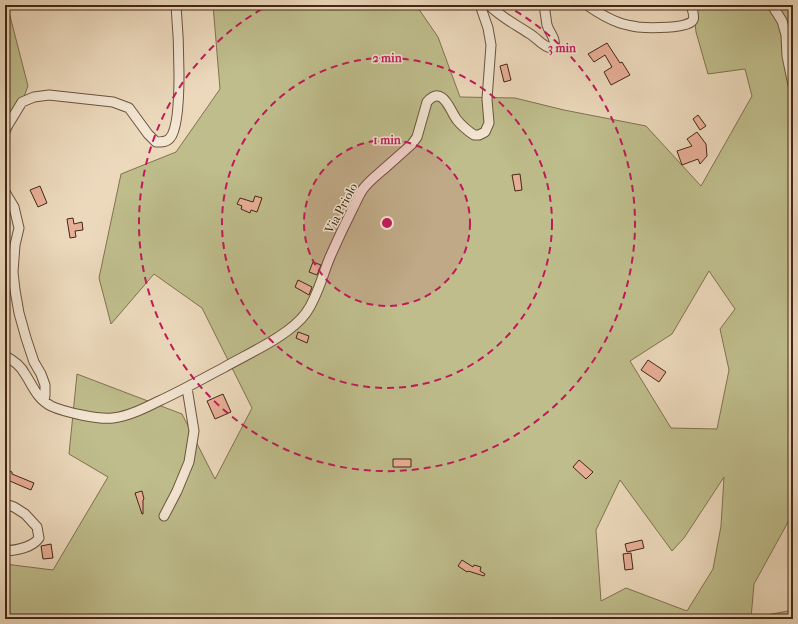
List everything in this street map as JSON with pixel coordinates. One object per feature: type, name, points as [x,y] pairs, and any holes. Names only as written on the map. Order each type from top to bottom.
[{"type":"street","points":[[5,130],[22,102],[34,97],[48,95],[114,102],[128,108],[156,142],[165,142],[171,137],[175,129],[178,109],[179,30],[176,5]]},
{"type":"street","name":"Via Priolo","points":[[5,356],[22,369],[38,397],[50,406],[74,413],[113,418],[141,410],[187,388],[289,330],[302,318],[312,303],[321,285],[329,259],[345,222],[363,190],[372,179],[415,141],[427,102],[431,98],[438,97],[444,100],[457,120],[469,132],[474,135],[479,135],[485,132],[489,123],[487,99],[491,45],[488,28],[480,5]]},
{"type":"street","points":[[489,5],[507,20],[532,35],[545,46],[551,48],[555,43],[548,27],[544,5]]},
{"type":"street","points":[[587,5],[605,16],[630,26],[671,27],[690,24],[693,21],[691,5]]},
{"type":"street","points":[[772,5],[782,21],[786,35],[787,56],[793,85]]},
{"type":"street","points":[[5,192],[14,206],[19,228],[15,245],[13,272],[19,313],[34,362],[45,385],[44,401]]},
{"type":"street","points":[[164,516],[177,491],[189,462],[194,431],[187,388]]},
{"type":"street","points":[[5,504],[25,514],[37,527],[39,538],[31,546],[5,551]]},
{"type":"shaded area","points":[[5,5],[8,5],[28,86],[5,146]]},
{"type":"shaded area","points":[[213,5],[416,5],[438,37],[460,97],[515,98],[564,110],[646,126],[701,186],[752,96],[745,69],[708,74],[696,32],[693,5],[793,5],[793,281],[791,284],[793,286],[793,513],[754,584],[751,618],[793,610],[793,619],[5,619],[5,564],[53,570],[108,477],[69,454],[77,374],[182,414],[215,479],[252,408],[202,308],[154,274],[111,324],[99,278],[121,174],[176,152],[220,89]],"holes":[[[709,271],[735,309],[720,329],[729,370],[717,429],[671,428],[630,361],[672,334]],[[724,477],[721,526],[713,569],[687,611],[626,588],[601,601],[596,530],[620,480],[672,551],[684,538]]]},
{"type":"shaded area","points":[[5,188],[10,223],[5,266]]},
{"type":"building","points":[[607,43],[630,75],[611,85],[604,72],[612,67],[605,55],[594,62],[588,54]]},
{"type":"building","points":[[507,64],[511,80],[504,82],[500,66]]},
{"type":"building","points":[[698,115],[706,126],[700,130],[693,119]]},
{"type":"building","points":[[697,132],[706,144],[707,156],[700,164],[698,159],[682,165],[677,151],[692,146],[687,139]]},
{"type":"building","points":[[520,174],[522,190],[515,191],[512,175]]},
{"type":"building","points":[[40,186],[47,203],[38,207],[30,190]]},
{"type":"building","points":[[255,196],[262,198],[257,212],[251,210],[250,213],[241,209],[242,206],[237,204],[240,198],[253,202]]},
{"type":"building","points":[[73,218],[74,224],[82,222],[83,230],[75,231],[76,237],[70,238],[67,219]]},
{"type":"building","points":[[313,262],[321,265],[317,275],[309,272]]},
{"type":"building","points":[[298,280],[312,287],[309,295],[295,287]]},
{"type":"building","points":[[298,332],[309,336],[307,343],[296,338]]},
{"type":"building","points":[[648,360],[666,372],[659,382],[641,370]]},
{"type":"building","points":[[223,394],[231,412],[215,419],[207,401]]},
{"type":"building","points":[[393,459],[411,459],[411,467],[393,467]]},
{"type":"building","points":[[579,460],[593,472],[586,479],[573,467]]},
{"type":"building","points":[[5,469],[12,472],[12,474],[34,483],[31,490],[5,479]]},
{"type":"building","points":[[142,491],[144,499],[143,514],[135,493]]},
{"type":"building","points":[[642,540],[644,548],[627,552],[625,544]]},
{"type":"building","points":[[51,544],[53,558],[43,559],[41,546]]},
{"type":"building","points":[[631,553],[633,569],[625,570],[623,554]]},
{"type":"building","points":[[462,560],[473,567],[474,565],[481,567],[480,571],[485,574],[484,576],[468,571],[467,572],[458,566]]}]
